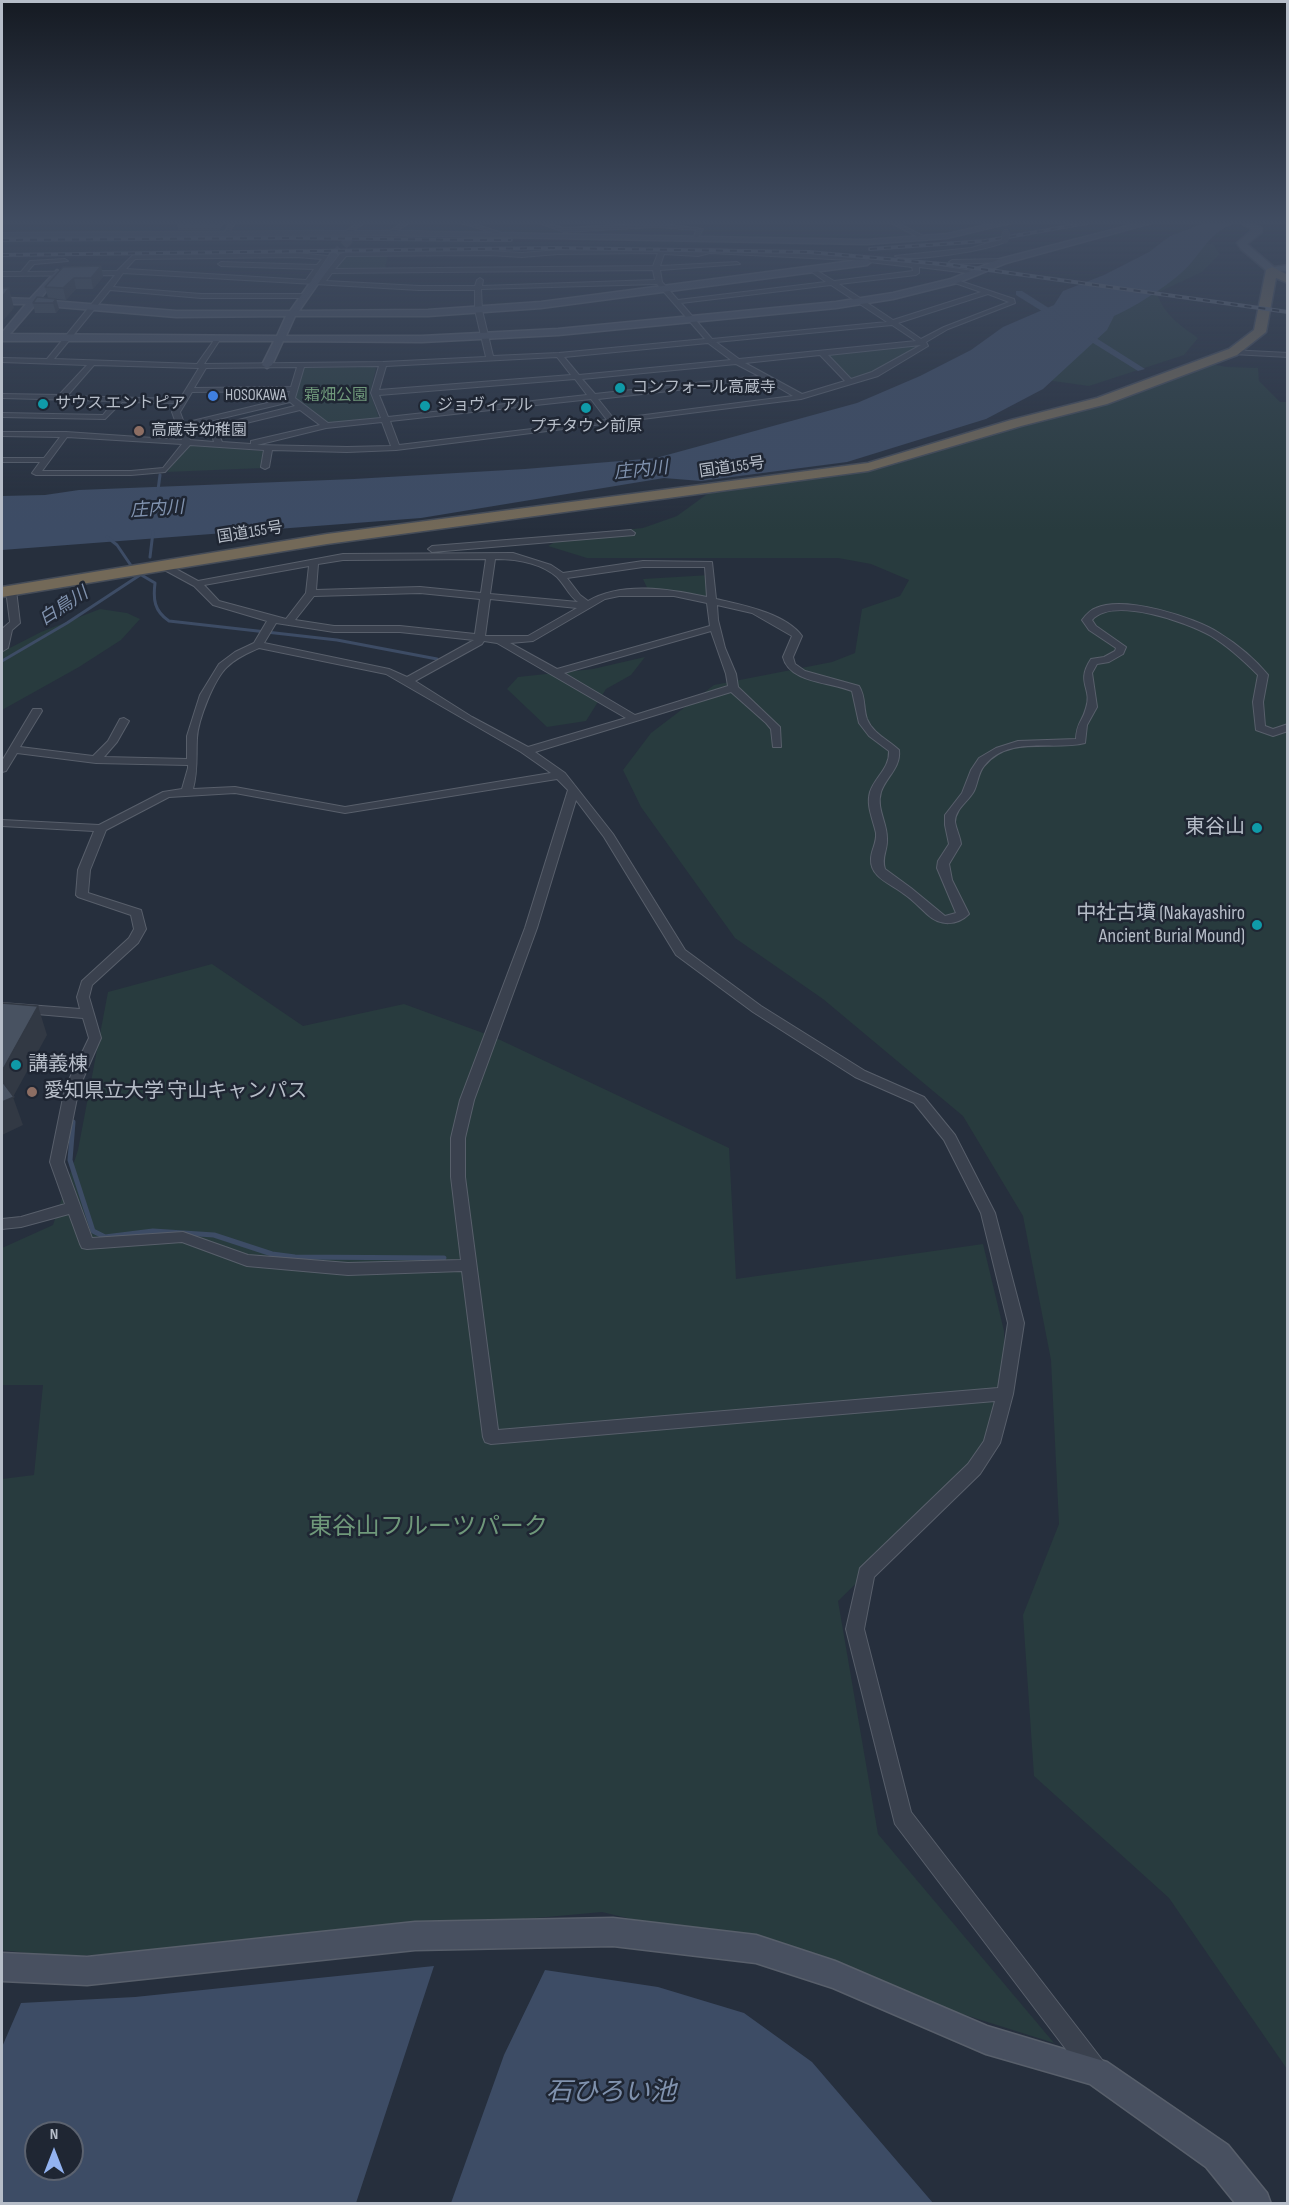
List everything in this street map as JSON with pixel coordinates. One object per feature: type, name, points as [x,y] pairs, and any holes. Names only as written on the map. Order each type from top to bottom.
[{"type":"highway","name":"国道155号","points":[[6,591],[509,513],[633,499],[868,467],[1016,423],[1088,406],[1233,352],[1260,332],[1261,326]]},
{"type":"street","points":[[2,337],[12,326]]},
{"type":"street","points":[[49,361],[77,326]]},
{"type":"street","points":[[267,365],[287,326]]},
{"type":"street","points":[[483,326],[490,360]]},
{"type":"street","points":[[2,337],[422,339],[485,337],[620,326]]},
{"type":"street","points":[[696,326],[710,341],[737,361],[801,397]]},
{"type":"street","points":[[2,360],[201,366],[490,360],[865,326]]},
{"type":"street","points":[[2,434],[66,434],[268,449],[350,451],[396,448],[613,422],[801,397],[875,374],[926,345],[899,326]]},
{"type":"street","points":[[375,393],[577,376],[922,342],[952,326]]},
{"type":"street","points":[[187,443],[176,411],[217,338]]},
{"type":"street","points":[[1233,352],[1287,355]]},
{"type":"street","points":[[822,353],[850,382]]},
{"type":"street","points":[[559,355],[613,422]]},
{"type":"street","points":[[61,398],[92,363]]},
{"type":"street","points":[[383,364],[375,393],[396,448]]},
{"type":"street","points":[[291,399],[301,365]]},
{"type":"street","points":[[237,447],[326,426],[765,378]]},
{"type":"street","points":[[189,390],[293,389]]},
{"type":"street","points":[[2,396],[182,401]]},
{"type":"street","points":[[291,399],[326,426]]},
{"type":"street","points":[[181,426],[291,399]]},
{"type":"street","points":[[2,414],[105,417],[119,400]]},
{"type":"street","points":[[219,445],[213,429],[301,407]]},
{"type":"street","points":[[29,434],[45,416]]},
{"type":"street","points":[[66,434],[36,473],[131,473],[165,470],[187,443]]},
{"type":"street","points":[[265,467],[268,449]]},
{"type":"street","points":[[2,460],[46,460]]},
{"type":"street","points":[[314,562],[342,554],[405,552],[631,533]]},
{"type":"street","points":[[481,639],[484,596],[491,556]]},
{"type":"street","points":[[197,584],[343,557],[513,556],[548,567],[561,576],[577,597],[589,606]]},
{"type":"street","points":[[289,622],[311,593],[314,562]]},
{"type":"street","points":[[561,576],[643,564],[709,564],[711,601],[720,648],[731,674],[733,688],[770,721],[776,729],[777,745]]},
{"type":"street","points":[[162,566],[197,584],[216,603],[271,623],[289,622],[334,629],[400,629],[481,639],[530,639],[602,597],[620,593],[674,593],[755,611],[793,631],[797,636],[788,657],[790,665],[802,673],[855,688],[860,694],[860,713],[864,724],[877,738],[894,750],[895,754],[876,793],[876,812],[884,841],[882,850],[876,858],[879,870],[886,878],[907,890],[934,915],[944,920],[963,914],[949,887],[942,865],[945,857],[954,849],[955,841],[949,822],[951,813],[967,795],[976,768],[995,753],[1020,744],[1041,742],[1071,744],[1081,741],[1082,725],[1092,707],[1087,673],[1094,661],[1114,656],[1120,652],[1121,647],[1092,628],[1087,620],[1092,613],[1113,607],[1126,608],[1190,623],[1209,631],[1263,675],[1258,702],[1260,728],[1273,733],[1287,727]]},
{"type":"street","points":[[311,593],[420,590],[589,606]]},
{"type":"street","points":[[3,648],[4,632],[15,623],[6,591]]},
{"type":"street","points":[[187,792],[193,762],[192,736],[205,695],[216,673],[230,660],[260,641],[271,623]]},
{"type":"street","points":[[555,673],[716,627]]},
{"type":"street","points":[[408,681],[481,639]]},
{"type":"street","points":[[499,640],[634,718]]},
{"type":"street","points":[[260,641],[389,672],[408,681],[469,720],[527,751],[561,774],[609,836],[680,952],[757,1009],[860,1074],[919,1100],[950,1138],[988,1213],[1016,1323],[1005,1394],[992,1443],[974,1468],[866,1573],[855,1629],[902,1817],[1097,2072],[1217,2156],[1256,2204]]},
{"type":"street","points":[[527,751],[733,688]]},
{"type":"street","points":[[2,768],[37,711]]},
{"type":"street","points":[[96,760],[112,742],[124,721]]},
{"type":"street","points":[[15,750],[96,760],[193,762]]},
{"type":"street","points":[[2,823],[101,828],[167,794],[235,790],[345,810],[561,774]]},
{"type":"street","points":[[574,790],[531,927],[468,1100],[458,1138],[458,1177],[491,1437],[1005,1394]]},
{"type":"street","points":[[101,828],[92,845],[81,885],[82,896],[137,913],[140,929],[134,940],[86,984],[83,997],[95,1038],[72,1088],[57,1162],[87,1244],[183,1237],[247,1260],[348,1269],[425,1268],[468,1264]]},
{"type":"street","points":[[2,1007],[87,1014]]},
{"type":"street","points":[[2,1224],[21,1222],[74,1206]]},
{"type":"street","points":[[2,1967],[87,1971],[415,1936],[613,1932],[756,1949],[835,1975],[986,2040],[1097,2072]]},
{"type":"green space","points":[[1099,326],[1182,326],[1198,338],[1184,355],[1089,386],[1039,379]]},
{"type":"green space","points":[[920,346],[868,375],[850,378],[827,355]]},
{"type":"green space","points":[[1211,364],[1258,368],[1259,381],[1280,402],[1287,402],[1287,2069],[1169,1898],[1034,1776],[1023,1615],[1059,1524],[1051,1360],[1023,1216],[963,1116],[823,999],[735,938],[641,807],[623,770],[651,733],[714,685],[832,662],[855,653],[862,609],[900,596],[909,580],[871,564],[838,558],[587,558],[548,546],[565,536],[643,528],[677,516],[710,492],[734,485],[859,472],[889,466],[1004,430],[1119,400]]},
{"type":"green space","name":"霜畑公園","points":[[304,368],[376,368],[370,393],[379,418],[377,419],[327,424],[294,399]]},
{"type":"green space","points":[[188,446],[265,452],[262,468],[167,472]]},
{"type":"green space","points":[[710,575],[711,601],[649,592],[643,579]]},
{"type":"green space","points":[[100,609],[127,613],[140,619],[121,640],[79,667],[2,710],[2,652],[41,632]]},
{"type":"green space","points":[[645,657],[631,675],[606,689],[586,721],[547,727],[507,689],[518,677],[593,669]]},
{"type":"green space","name":"東谷山フルーツパーク","points":[[212,964],[303,1026],[404,1004],[494,1037],[729,1148],[736,1279],[983,1244],[1004,1331],[1005,1394],[974,1469],[838,1601],[878,1834],[1054,2043],[756,1949],[602,1912],[216,1947],[59,1957],[2,1950],[2,1479],[34,1475],[43,1385],[2,1385],[2,1248],[53,1225],[78,1150],[108,992]]},
{"type":"water","name":"庄内川","points":[[1109,326],[1043,389],[986,419],[847,462],[701,481],[664,478],[421,518],[2,550],[2,496],[45,495],[79,490],[354,479],[525,469],[656,458],[857,403],[920,376],[971,350],[1003,327]]},
{"type":"water","points":[[434,1966],[356,2203],[2,2203],[2,2047],[21,2003],[135,1997]]},
{"type":"water","name":"石ひろい池","points":[[545,1970],[658,1987],[744,2013],[812,2062],[933,2203],[451,2203],[504,2055]]},
{"type":"building","points":[[2,1003],[38,1006],[2,1071]]},
{"type":"building","points":[[2,1081],[14,1097],[2,1102]]},
{"type":"waterway","points":[[1072,326],[1141,369]]},
{"type":"waterway","name":"庄内川","points":[[158,490],[160,475]]},
{"type":"waterway","points":[[150,557],[153,532]]},
{"type":"waterway","name":"白鳥川","points":[[107,537],[117,545],[132,567]]},
{"type":"waterway","points":[[2,661],[67,623],[140,575],[138,573],[155,583],[154,594],[157,609],[169,621],[337,640],[437,659]]},
{"type":"waterway","points":[[73,1122],[70,1160],[93,1231],[105,1237],[153,1231],[214,1235],[272,1254],[295,1257],[444,1258]]},
{"type":"place","name":"コンフォール高蔵寺","points":[[620,388]]},
{"type":"place","name":"HOSOKAWA","points":[[213,396]]},
{"type":"place","name":"サウス エントピア","points":[[43,404]]},
{"type":"place","name":"ジョヴィアル","points":[[425,406]]},
{"type":"place","name":"プチタウン前原","points":[[586,408]]},
{"type":"place","name":"高蔵寺幼稚園","points":[[139,431]]},
{"type":"place","name":"東谷山","points":[[1257,828]]},
{"type":"place","name":"中社古墳 (Nakayashiro Ancient Burial Mound)","points":[[1257,925]]},
{"type":"place","name":"講義棟","points":[[16,1065]]},
{"type":"place","name":"愛知県立大学 守山キャンパス","points":[[32,1092]]}]
